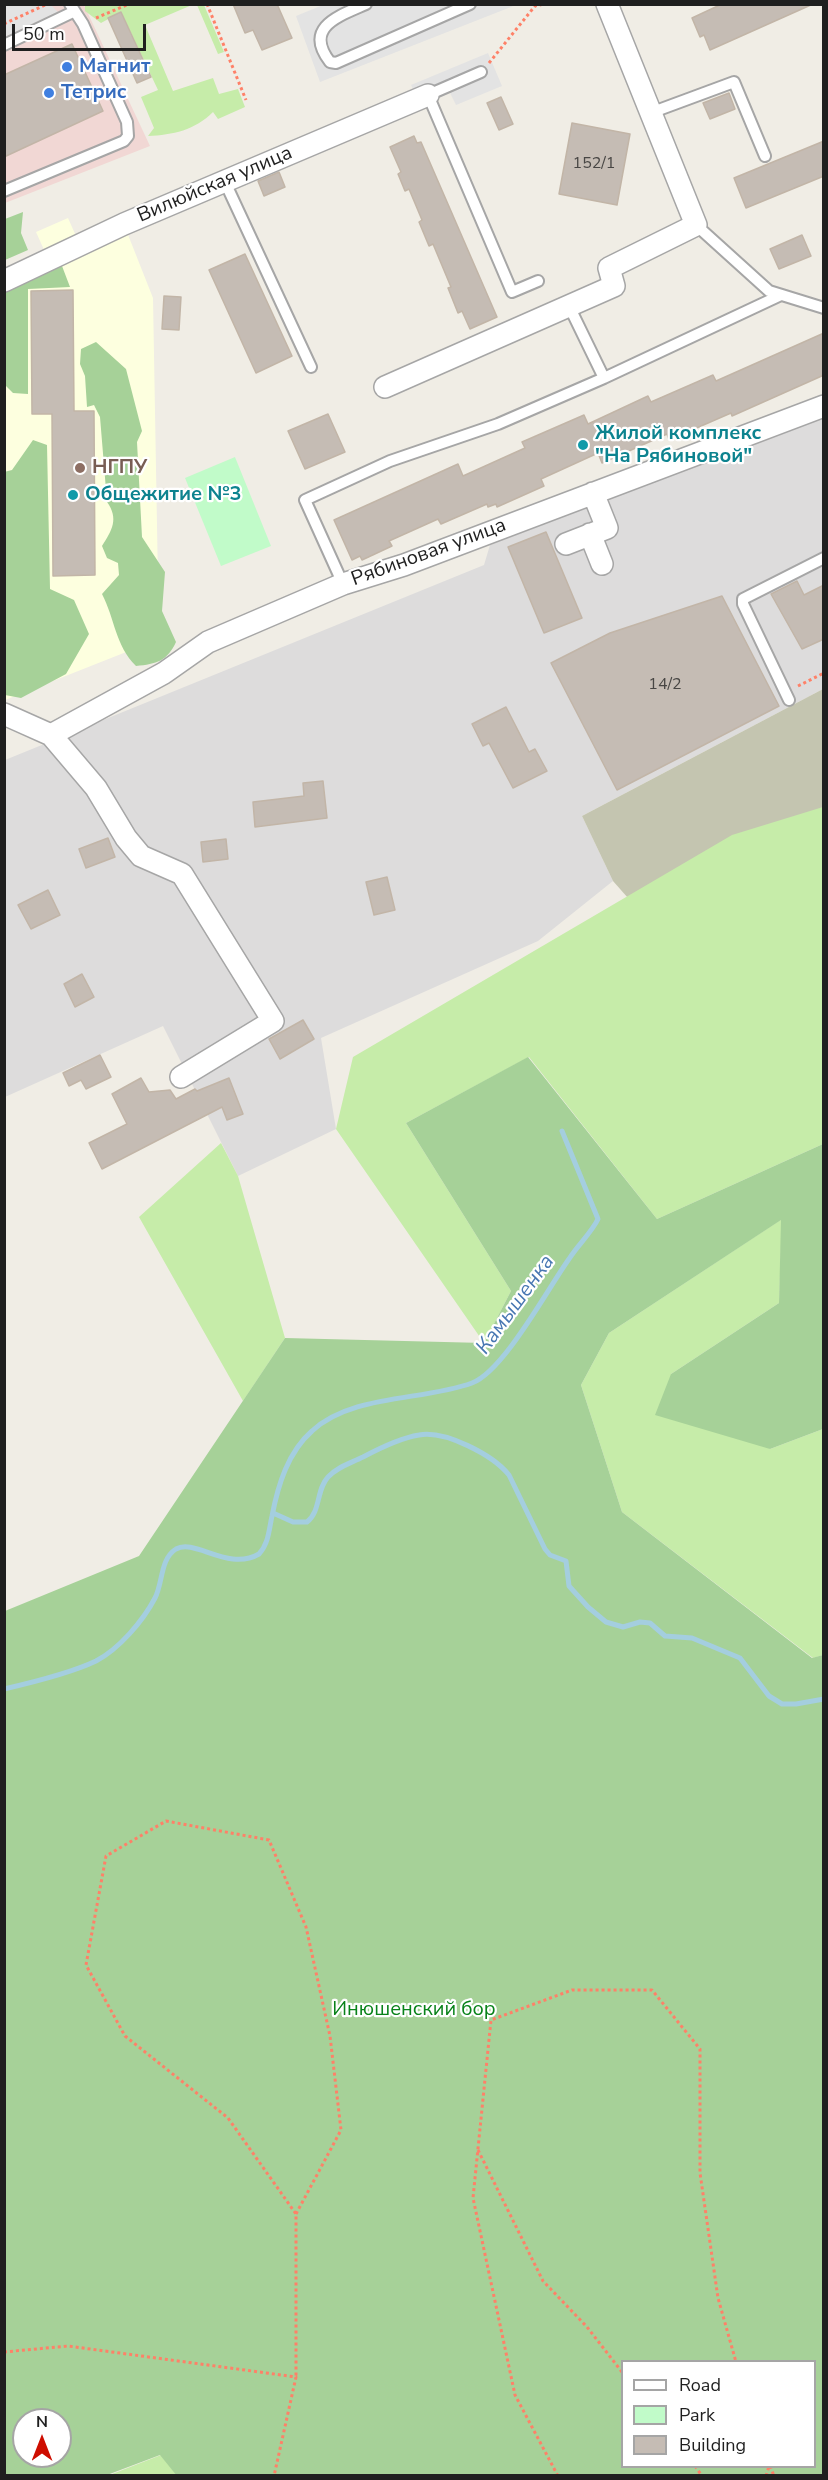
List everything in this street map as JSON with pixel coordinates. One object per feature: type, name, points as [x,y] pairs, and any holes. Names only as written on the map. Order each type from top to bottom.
[{"type":"street","points":[[385,387],[615,286],[609,267],[696,225],[653,112],[607,4]]},
{"type":"street","name":"Вилюйская улица","points":[[4,281],[224,180],[428,95]]},
{"type":"street","name":"Рябиновая улица","points":[[51,735],[164,673],[208,642],[343,584],[405,564],[824,406]]},
{"type":"street","points":[[566,544],[607,528],[593,493]]},
{"type":"street","points":[[590,534],[602,564]]},
{"type":"street","points":[[4,714],[51,735],[96,788],[126,838],[141,856],[182,874],[273,1021],[181,1077]]},
{"type":"lane","points":[[366,4],[332,19],[321,32],[320,43],[330,62],[336,63],[470,4]]},
{"type":"lane","points":[[4,45],[71,8],[83,24],[127,122],[128,136],[124,141],[4,191]]},
{"type":"lane","points":[[481,72],[428,95],[512,292],[538,281]]},
{"type":"lane","points":[[653,112],[734,82],[765,156]]},
{"type":"lane","points":[[224,180],[311,367]]},
{"type":"lane","points":[[696,225],[769,291],[824,308]]},
{"type":"lane","points":[[343,584],[305,500],[390,461],[498,424],[604,378],[782,295]]},
{"type":"lane","points":[[569,306],[604,378]]},
{"type":"lane","points":[[787,696],[742,604],[743,599],[824,558]]},
{"type":"path","points":[[4,24],[47,4]]},
{"type":"path","points":[[83,24],[129,4]]},
{"type":"path","points":[[207,4],[246,100]]},
{"type":"path","points":[[481,72],[536,6],[544,4]]},
{"type":"path","points":[[787,696],[824,673]]},
{"type":"path","points":[[274,2475],[296,2378],[296,2214],[341,2130],[330,2036],[306,1927],[269,1840],[166,1821],[106,1857],[86,1965],[125,2036],[228,2118],[296,2214]]},
{"type":"path","points":[[558,2475],[515,2395],[473,2198],[491,2020],[572,1990],[652,1990],[700,2049],[700,2173],[718,2298],[736,2360]]},
{"type":"path","points":[[477,2149],[543,2281],[587,2327],[621,2371]]},
{"type":"path","points":[[4,2352],[69,2346],[296,2378]]},
{"type":"shaded area","points":[[5,5],[84,5],[150,146],[5,203]]},
{"type":"shaded area","points":[[5,5],[51,5],[58,12],[5,37]]},
{"type":"shaded area","points":[[323,5],[516,5],[320,82],[296,16]]},
{"type":"shaded area","points":[[488,53],[502,86],[456,105],[448,89],[419,101],[411,85]]},
{"type":"shaded area","name":"НГПУ","points":[[121,217],[153,298],[159,639],[5,700],[5,270],[45,252],[36,232],[68,218],[76,236]]},
{"type":"shaded area","points":[[823,417],[823,689],[582,816],[613,881],[538,941],[321,1038],[336,1129],[238,1176],[163,1026],[5,1097],[5,760],[484,565],[490,545]]},
{"type":"shaded area","points":[[823,689],[823,840],[658,932],[613,881],[582,816]]},
{"type":"green space","points":[[85,5],[192,5],[145,25],[173,91],[213,78],[219,94],[238,89],[245,107],[218,119],[213,112],[199,123],[183,130],[148,136],[154,128],[141,97],[158,90],[121,12],[101,23],[85,11]]},
{"type":"green space","points":[[197,5],[204,5],[224,52],[218,54]]},
{"type":"green space","points":[[23,212],[21,233],[28,250],[5,260],[5,219]]},
{"type":"green space","points":[[41,259],[62,266],[70,287],[28,289],[28,394],[13,393],[5,385],[4,272]]},
{"type":"green space","points":[[96,342],[126,369],[142,431],[137,442],[142,537],[165,572],[162,611],[176,642],[169,653],[156,663],[136,666],[129,658],[119,641],[102,594],[119,575],[118,563],[107,558],[102,546],[111,530],[113,514],[107,502],[100,417],[94,405],[87,407],[85,376],[80,364],[81,349]]},
{"type":"green space","points":[[33,440],[47,445],[50,589],[74,600],[89,634],[66,674],[21,698],[5,695],[4,472],[12,470]]},
{"type":"green space","points":[[235,457],[271,546],[221,566],[185,478]]},
{"type":"green space","points":[[823,807],[823,1144],[657,1219],[529,1057],[406,1123],[511,1291],[484,1343],[336,1129],[353,1057],[732,835]]},
{"type":"green space","name":"Инюшенский бор","points":[[528,1057],[657,1219],[823,1144],[823,1429],[770,1449],[655,1415],[671,1374],[779,1303],[781,1220],[609,1333],[581,1385],[622,1512],[812,1658],[823,1655],[823,2475],[177,2476],[160,2455],[107,2475],[5,2475],[5,1611],[139,1556],[285,1338],[484,1343],[511,1291],[406,1123]]},
{"type":"green space","points":[[221,1143],[238,1176],[285,1338],[243,1401],[139,1217]]},
{"type":"green space","points":[[782,1219],[779,1303],[671,1374],[770,1449],[823,1429],[823,1655],[813,1658],[622,1512],[581,1385],[609,1333]]},
{"type":"green space","points":[[161,2455],[177,2475],[107,2476]]},
{"type":"building","points":[[233,4],[277,4],[292,38],[262,50],[253,30],[245,33]]},
{"type":"building","points":[[722,4],[813,4],[710,50],[704,35],[700,37],[692,18]]},
{"type":"building","points":[[121,12],[151,77],[137,83],[108,18]]},
{"type":"building","name":"Тетрис","points":[[72,44],[103,111],[4,157],[4,75]]},
{"type":"building","points":[[729,93],[735,109],[710,119],[703,103]]},
{"type":"building","points":[[501,97],[513,124],[499,130],[487,103]]},
{"type":"building","points":[[572,123],[630,134],[617,205],[559,194]]},
{"type":"building","points":[[414,136],[417,143],[421,142],[497,317],[470,329],[462,311],[458,313],[448,288],[451,287],[433,244],[429,246],[419,222],[422,220],[409,189],[405,191],[398,174],[401,172],[390,147]]},
{"type":"building","points":[[824,141],[824,176],[746,208],[734,178]]},
{"type":"building","points":[[279,172],[285,187],[264,196],[258,181]]},
{"type":"building","points":[[802,235],[811,256],[779,269],[770,249]]},
{"type":"building","points":[[245,254],[292,356],[256,373],[209,270]]},
{"type":"building","name":"Общежитие №3","points":[[73,290],[74,411],[94,411],[95,575],[53,576],[52,414],[32,414],[31,291]]},
{"type":"building","points":[[164,296],[181,297],[179,330],[162,329]]},
{"type":"building","name":"Жилой комплекс \"На Рябиновой\"","points":[[824,333],[824,375],[732,416],[731,413],[669,440],[667,434],[602,463],[598,453],[541,479],[544,486],[497,507],[496,504],[488,507],[487,504],[441,524],[438,519],[389,541],[392,546],[362,560],[360,556],[352,560],[334,520],[458,464],[463,476],[525,448],[522,442],[584,415],[588,424],[648,396],[651,402],[713,375],[716,381]]},
{"type":"building","points":[[328,414],[345,452],[305,469],[288,431]]},
{"type":"building","points":[[546,532],[582,618],[544,633],[508,547]]},
{"type":"building","points":[[797,581],[804,595],[824,585],[824,639],[802,649],[771,594]]},
{"type":"building","points":[[722,596],[779,706],[617,790],[551,663],[610,633]]},
{"type":"building","points":[[506,707],[529,752],[535,749],[547,771],[513,788],[489,743],[483,746],[472,724]]},
{"type":"building","points":[[323,781],[327,818],[255,827],[253,802],[304,796],[303,783]]},
{"type":"building","points":[[108,838],[115,857],[86,868],[79,849]]},
{"type":"building","points":[[226,839],[228,859],[203,862],[201,842]]},
{"type":"building","points":[[387,877],[395,910],[374,915],[366,882]]},
{"type":"building","points":[[48,890],[60,915],[31,929],[18,905]]},
{"type":"building","points":[[82,974],[94,997],[75,1007],[64,984]]},
{"type":"building","points":[[303,1020],[314,1039],[280,1059],[269,1039]]},
{"type":"building","points":[[100,1055],[111,1077],[86,1089],[81,1080],[69,1086],[63,1073]]},
{"type":"building","points":[[141,1078],[149,1092],[170,1090],[176,1099],[195,1089],[197,1091],[229,1078],[243,1114],[227,1120],[222,1107],[102,1169],[89,1143],[127,1124],[112,1094]]},
{"type":"waterway","name":"Камышенка","points":[[4,1689],[76,1669],[105,1656],[130,1634],[150,1607],[158,1592],[167,1559],[176,1549],[193,1548],[236,1559],[247,1559],[259,1554],[267,1541],[277,1493],[290,1459],[304,1439],[328,1419],[367,1404],[453,1389],[472,1383],[498,1363],[598,1219],[562,1131]]},
{"type":"waterway","points":[[273,1513],[293,1522],[307,1522],[314,1512],[324,1482],[340,1468],[412,1436],[430,1434],[455,1440],[480,1452],[502,1467],[509,1475],[545,1549],[550,1555],[566,1561],[569,1586],[588,1607],[606,1622],[623,1627],[640,1622],[650,1623],[665,1636],[692,1638],[740,1658],[769,1696],[782,1704],[824,1699]]},
{"type":"place","name":"Магнит","points":[[67,67]]},
{"type":"place","name":"Тетрис","points":[[49,93]]},
{"type":"place","name":"Жилой комплекс \"На Рябиновой\"","points":[[583,445]]},
{"type":"place","name":"НГПУ","points":[[80,468]]},
{"type":"place","name":"Общежитие №3","points":[[73,495]]}]
